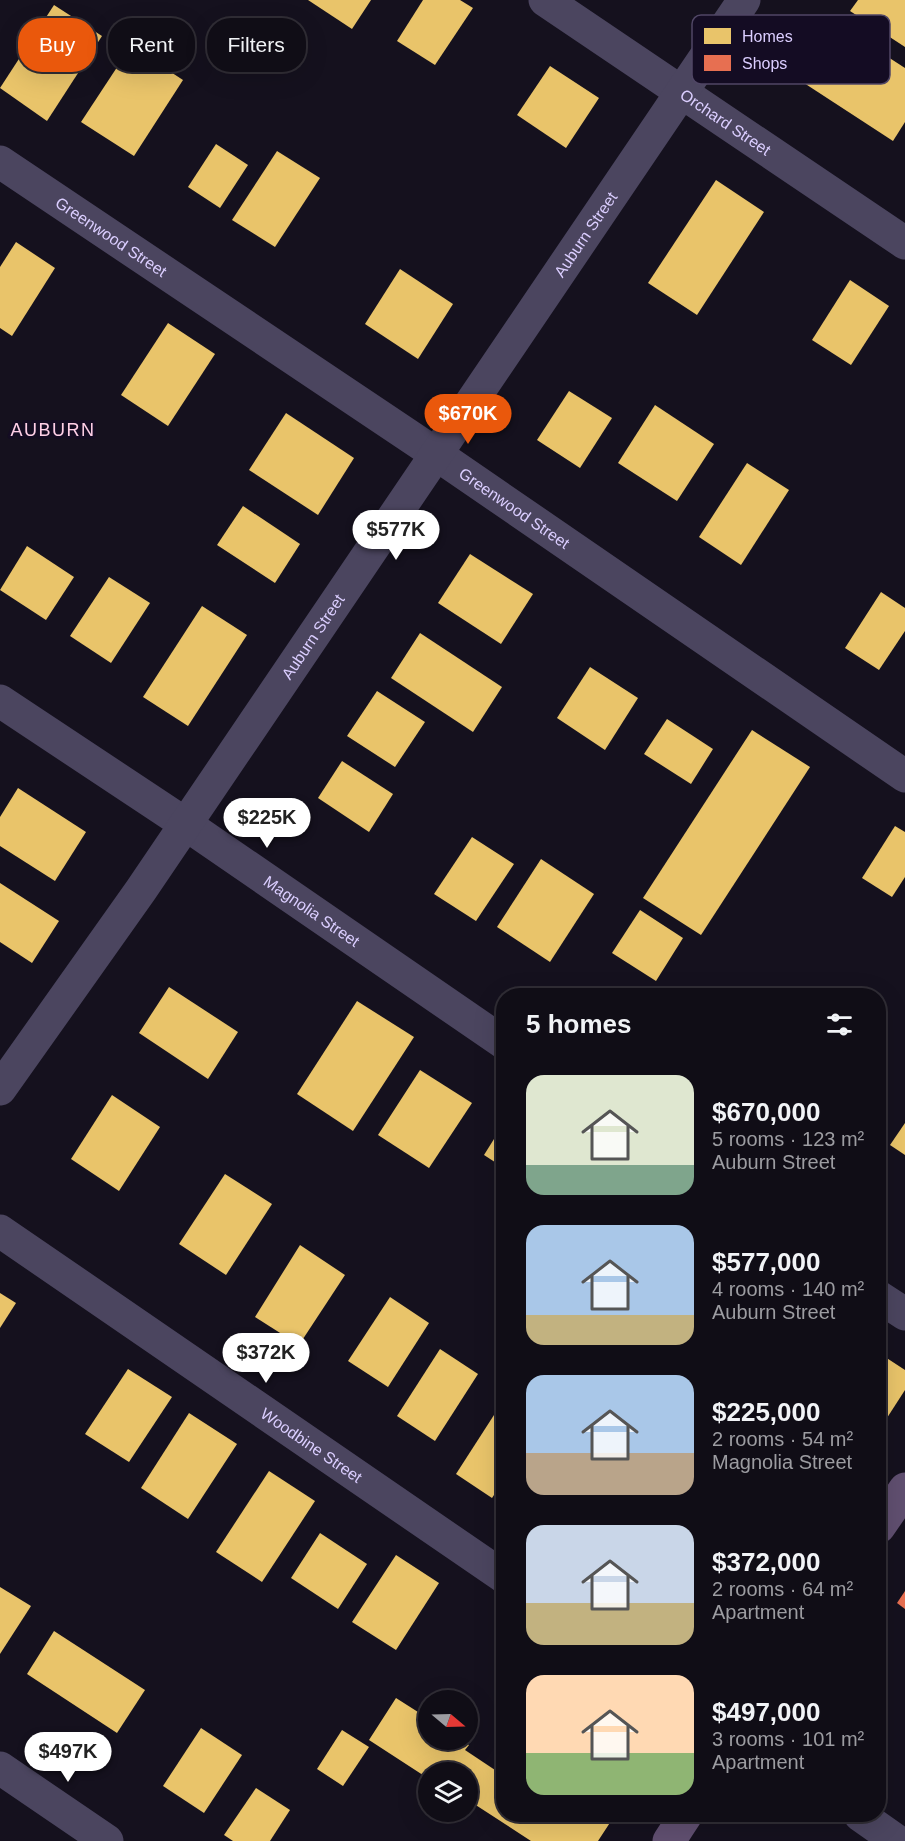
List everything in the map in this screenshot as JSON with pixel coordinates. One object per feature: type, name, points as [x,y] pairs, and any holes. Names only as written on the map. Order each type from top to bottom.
[{"type":"main road","points":[[886,1517],[905,1489]]},
{"type":"main road","points":[[669,1841],[681,1822]]},
{"type":"street","name":"Orchard Street","points":[[545,0],[905,243]]},
{"type":"street","name":"Auburn Street","points":[[734,15],[744,0]]},
{"type":"street","name":"Auburn Street","points":[[0,1089],[141,890],[692,76]]},
{"type":"street","name":"Greenwood Street","points":[[0,162],[436,454],[905,777]]},
{"type":"street","name":"Magnolia Street","points":[[0,701],[496,1038]]},
{"type":"street","name":"Woodbine Street","points":[[0,1231],[496,1571]]},
{"type":"street","points":[[886,1302],[905,1314]]},
{"type":"street","points":[[0,1768],[107,1841]]},
{"type":"street","points":[[870,1822],[897,1841]]},
{"type":"building: Homes","points":[[308,0],[371,0],[352,29]]},
{"type":"building: Homes","points":[[423,0],[460,0],[473,8],[435,65],[397,41]]},
{"type":"building: Homes","points":[[858,0],[905,0],[905,47],[890,37],[890,15],[856,15],[850,11]]},
{"type":"building: Homes","points":[[54,5],[74,18],[46,18]]},
{"type":"building: Homes","points":[[96,32],[102,36],[96,45]]},
{"type":"building: Homes","points":[[890,58],[905,68],[905,122],[893,141],[806,84],[890,84]]},
{"type":"building: Homes","points":[[18,60],[18,72],[79,72],[47,121],[0,88]]},
{"type":"building: Homes","points":[[550,66],[599,98],[566,148],[517,115]]},
{"type":"building: Homes","points":[[114,72],[171,72],[183,80],[134,156],[81,122]]},
{"type":"building: Homes","points":[[216,144],[248,165],[220,208],[188,187]]},
{"type":"building: Homes","points":[[277,151],[320,178],[275,247],[232,220]]},
{"type":"building: Homes","points":[[716,180],[764,212],[697,315],[648,283]]},
{"type":"building: Homes","points":[[16,242],[55,268],[12,336],[0,328],[0,267]]},
{"type":"building: Homes","points":[[400,269],[453,304],[418,359],[365,324]]},
{"type":"building: Homes","points":[[850,280],[889,306],[851,365],[812,340]]},
{"type":"building: Homes","points":[[168,323],[215,354],[168,426],[121,395]]},
{"type":"building: Homes","points":[[569,391],[612,418],[580,468],[537,440]]},
{"type":"building: Homes","points":[[655,405],[714,444],[677,501],[618,463]]},
{"type":"building: Homes","points":[[286,413],[354,458],[318,515],[249,470]]},
{"type":"building: Homes","points":[[747,463],[789,490],[741,565],[699,537]]},
{"type":"building: Homes","points":[[243,506],[300,544],[275,583],[217,545]]},
{"type":"building: Homes","points":[[27,546],[74,577],[46,620],[0,590]]},
{"type":"building: Homes","points":[[470,554],[533,594],[501,644],[438,603]]},
{"type":"building: Homes","points":[[109,577],[150,603],[111,663],[70,636]]},
{"type":"building: Homes","points":[[881,592],[905,608],[905,631],[879,670],[845,648]]},
{"type":"building: Homes","points":[[202,606],[247,635],[188,726],[143,697]]},
{"type":"building: Homes","points":[[420,633],[502,687],[473,732],[391,678]]},
{"type":"building: Homes","points":[[590,667],[638,698],[605,750],[557,718]]},
{"type":"building: Homes","points":[[377,691],[425,722],[395,767],[347,736]]},
{"type":"building: Homes","points":[[667,719],[713,749],[691,784],[644,754]]},
{"type":"building: Homes","points":[[752,730],[810,767],[701,935],[643,898]]},
{"type":"building: Homes","points":[[342,761],[393,794],[369,832],[318,798]]},
{"type":"building: Homes","points":[[18,788],[86,832],[55,881],[0,846],[0,817]]},
{"type":"building: Homes","points":[[895,826],[905,832],[905,877],[892,897],[862,878]]},
{"type":"building: Homes","points":[[472,837],[514,864],[476,921],[434,894]]},
{"type":"building: Homes","points":[[541,859],[594,894],[550,962],[497,927]]},
{"type":"building: Homes","points":[[0,883],[59,921],[32,963],[0,942]]},
{"type":"building: Homes","points":[[640,910],[683,938],[656,981],[612,953]]},
{"type":"building: Homes","points":[[169,987],[238,1032],[208,1079],[139,1033]]},
{"type":"building: Homes","points":[[357,1001],[414,1037],[353,1131],[297,1094]]},
{"type":"building: Homes","points":[[420,1070],[472,1103],[429,1168],[378,1135]]},
{"type":"building: Homes","points":[[112,1095],[160,1127],[119,1191],[71,1159]]},
{"type":"building: Homes","points":[[905,1123],[905,1155],[890,1145]]},
{"type":"building: Homes","points":[[496,1136],[496,1163],[484,1155]]},
{"type":"building: Homes","points":[[225,1174],[272,1204],[226,1275],[179,1244]]},
{"type":"building: Homes","points":[[300,1245],[345,1275],[299,1345],[255,1317]]},
{"type":"building: Homes","points":[[0,1293],[16,1303],[0,1328]]},
{"type":"building: Homes","points":[[390,1297],[429,1323],[388,1387],[348,1361]]},
{"type":"building: Homes","points":[[440,1349],[478,1374],[435,1441],[397,1416]]},
{"type":"building: Homes","points":[[886,1358],[905,1370],[905,1390],[886,1419]]},
{"type":"building: Homes","points":[[128,1369],[172,1397],[129,1462],[85,1434]]},
{"type":"building: Homes","points":[[189,1413],[237,1444],[188,1519],[141,1488]]},
{"type":"building: Homes","points":[[494,1415],[496,1416],[496,1492],[492,1498],[456,1474]]},
{"type":"building: Homes","points":[[269,1471],[315,1501],[262,1582],[216,1552]]},
{"type":"building: Homes","points":[[320,1533],[367,1564],[338,1609],[291,1578]]},
{"type":"building: Homes","points":[[396,1555],[439,1583],[396,1650],[352,1622]]},
{"type":"building: Homes","points":[[0,1587],[31,1606],[0,1654]]},
{"type":"building: Homes","points":[[54,1631],[145,1690],[117,1733],[27,1674]]},
{"type":"building: Homes","points":[[396,1698],[418,1712],[418,1750],[465,1750],[496,1771],[496,1818],[478,1807],[478,1762],[418,1762],[418,1772],[369,1740]]},
{"type":"building: Homes","points":[[201,1728],[242,1755],[204,1813],[163,1786]]},
{"type":"building: Homes","points":[[342,1730],[369,1747],[343,1786],[317,1769]]},
{"type":"building: Homes","points":[[256,1788],[290,1810],[270,1841],[233,1841],[224,1835]]},
{"type":"building: Homes","points":[[502,1822],[610,1822],[598,1841],[531,1841]]},
{"type":"building: Shops","points":[[905,1591],[905,1609],[897,1603]]},
{"type":"district","name":"AUBURN","points":[[53,430]]}]
